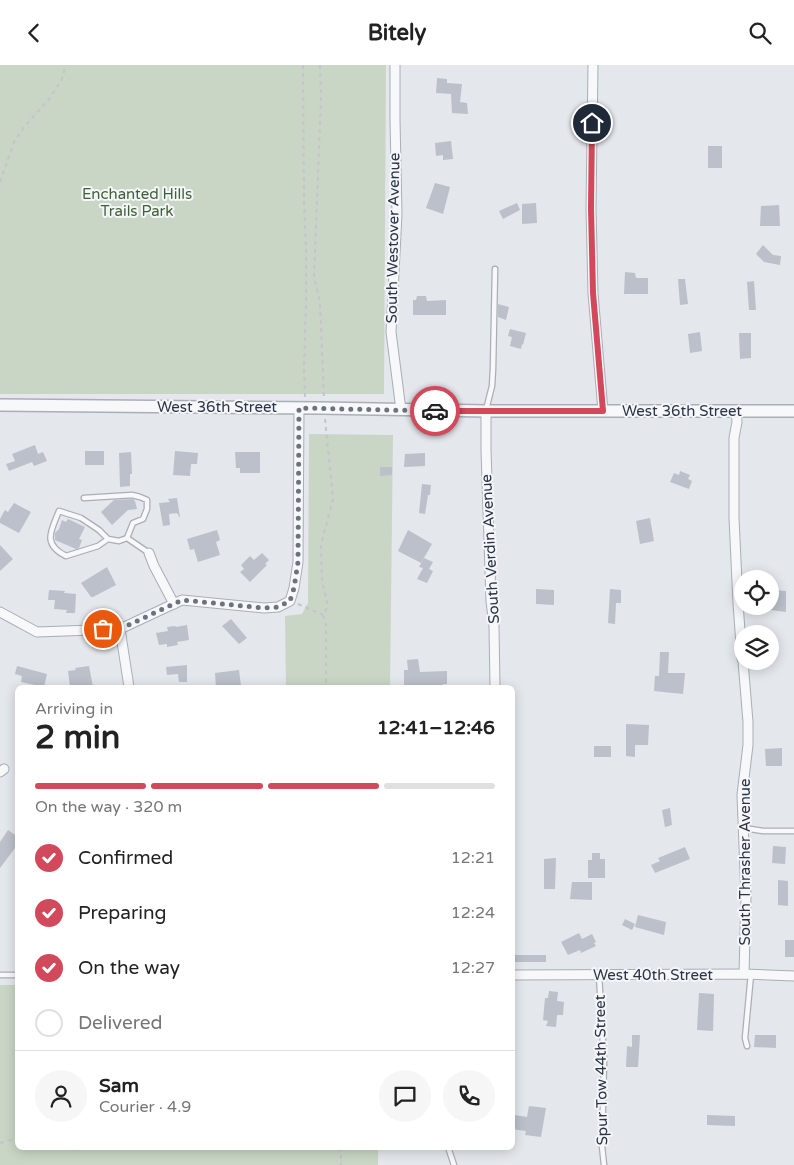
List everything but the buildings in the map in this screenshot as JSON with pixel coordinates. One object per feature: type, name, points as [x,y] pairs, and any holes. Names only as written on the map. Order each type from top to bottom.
[{"type":"street","name":"South Westover Avenue","points":[[395,65],[396,214],[392,332],[401,410]]},
{"type":"street","points":[[593,65],[591,208],[593,293],[603,411]]},
{"type":"street","name":"West 36th Street","points":[[0,405],[486,411],[794,411]]},
{"type":"street","points":[[0,612],[36,632],[120,629],[182,600],[264,608],[278,607],[290,601],[298,562],[302,408]]},
{"type":"street","name":"South Verdin Avenue","points":[[486,411],[495,685]]},
{"type":"street","name":"South Thrasher Avenue","points":[[736,411],[734,518],[740,625]]},
{"type":"street","points":[[149,553],[174,604]]},
{"type":"street","points":[[120,629],[129,685]]},
{"type":"street","name":"South Thrasher Avenue","points":[[744,670],[748,722],[748,745],[742,795],[747,974]]},
{"type":"street","name":"West 40th Street","points":[[515,975],[747,974],[794,976]]},
{"type":"lane","points":[[486,411],[492,386],[495,269]]},
{"type":"lane","points":[[84,498],[132,495],[147,501],[147,509],[143,519],[133,523],[127,538],[120,541],[108,539],[81,518],[59,511],[49,536],[58,553],[66,557],[98,546],[108,539]]},
{"type":"lane","points":[[127,538],[149,553]]},
{"type":"lane","points":[[744,828],[763,831],[794,831]]},
{"type":"lane","points":[[747,974],[745,1038],[747,1046]]},
{"type":"lane","points":[[0,975],[15,975]]},
{"type":"lane","name":"Spur Tow 44th Street","points":[[599,975],[604,1060],[602,1138],[604,1165]]},
{"type":"lane","points":[[449,1150],[454,1165]]},
{"type":"path","points":[[0,182],[14,142],[24,127],[50,98],[62,79],[66,65]]},
{"type":"path","points":[[302,408],[306,303],[303,65]]},
{"type":"path","points":[[320,65],[321,98],[314,277],[320,302],[322,383],[333,499],[321,545],[322,582],[328,606],[323,615],[326,625],[326,685]]},
{"type":"path","points":[[290,601],[323,615]]},
{"type":"path","points":[[0,1143],[15,1139]]},
{"type":"path","points":[[341,1150],[341,1165]]},
{"type":"green space","name":"Enchanted Hills Trails Park","points":[[0,65],[386,65],[384,394],[0,394]]},
{"type":"green space","points":[[309,434],[393,435],[390,685],[286,685],[285,616],[302,614],[308,603]]},
{"type":"green space","points":[[0,985],[15,985],[15,1150],[378,1150],[378,1165],[0,1165]]},
{"type":"way so far","points":[[103,629],[120,629],[182,600],[264,608],[278,607],[290,601],[298,562],[299,408],[435,411]]},
{"type":"route","points":[[435,411],[603,411],[593,293],[592,123]]}]
